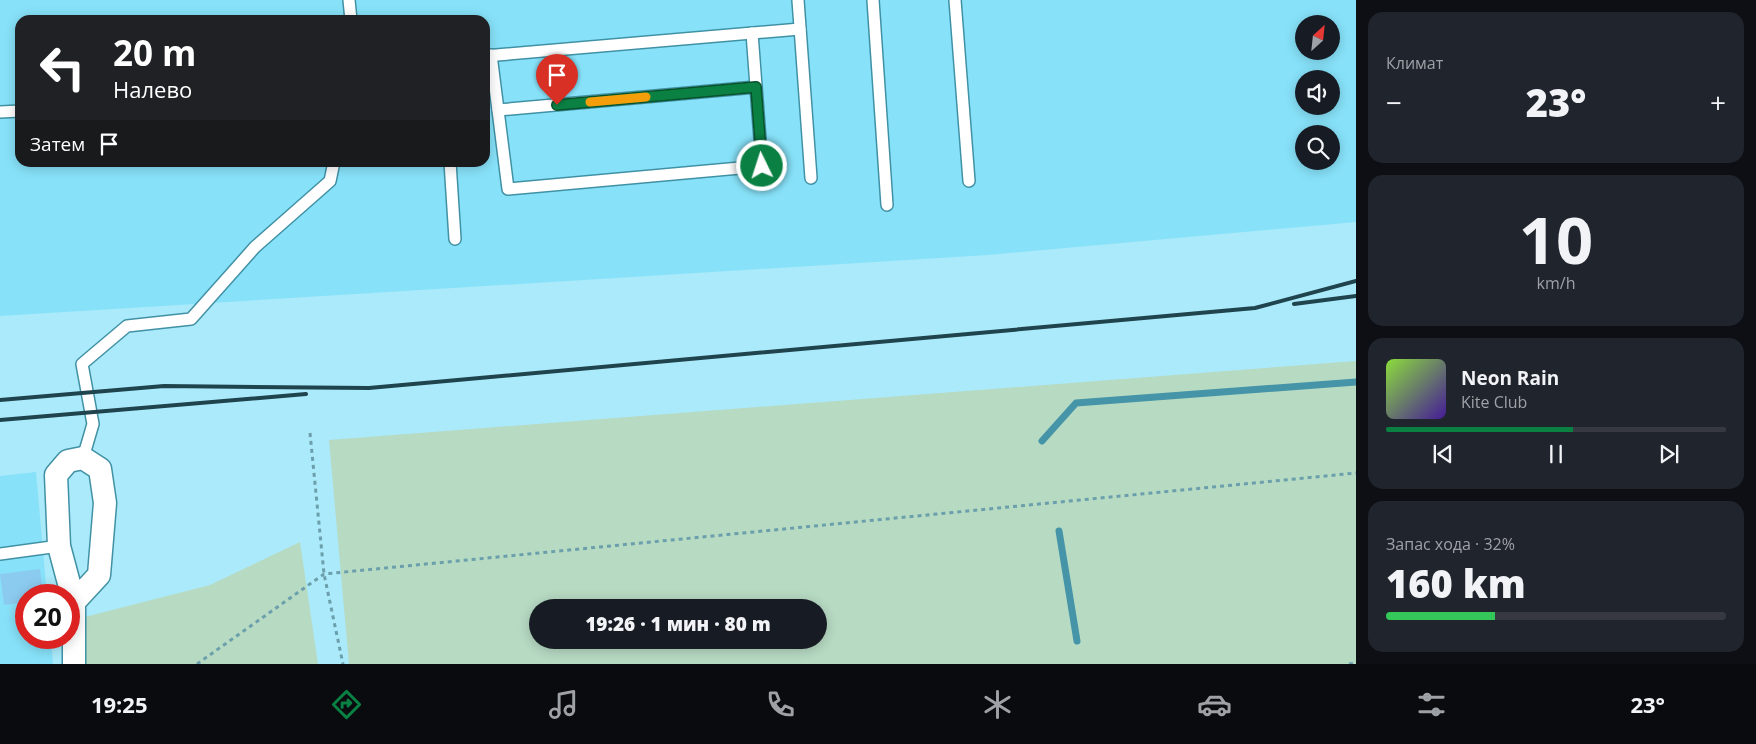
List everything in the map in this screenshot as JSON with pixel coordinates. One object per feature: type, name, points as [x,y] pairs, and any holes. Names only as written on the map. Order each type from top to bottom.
[{"type":"street","points":[[69,584],[59,546],[56,475],[68,461],[83,458],[100,469],[105,504],[99,575],[80,596]]},
{"type":"street","points":[[74,649],[74,664]]},
{"type":"lane","points":[[349,0],[350,15]]},
{"type":"lane","points":[[798,0],[811,178]]},
{"type":"lane","points":[[873,0],[887,205]]},
{"type":"lane","points":[[955,0],[969,181]]},
{"type":"lane","points":[[490,56],[800,29]]},
{"type":"lane","points":[[490,67],[498,110],[508,189],[762,166],[752,33]]},
{"type":"lane","points":[[498,110],[756,87]]},
{"type":"lane","points":[[0,112],[15,111]]},
{"type":"lane","points":[[83,458],[93,424],[82,364],[127,326],[191,319],[255,247],[330,182],[333,167]]},
{"type":"lane","points":[[450,167],[455,239]]},
{"type":"lane","points":[[0,554],[59,546]]},
{"type":"path","points":[[310,433],[324,574],[343,664]]},
{"type":"path","points":[[197,664],[324,574],[1356,473]]},
{"type":"path","points":[[1349,664],[1356,663]]},
{"type":"shaded area","points":[[0,0],[1356,0],[1356,222],[988,255],[0,316]]},
{"type":"shaded area","points":[[36,472],[46,584],[15,584],[15,649],[52,649],[53,664],[0,664],[0,476]]},
{"type":"green space","points":[[1356,361],[1356,664],[349,664],[329,440]]},
{"type":"green space","points":[[300,542],[318,664],[77,664],[77,649],[80,649],[80,618],[210,585]]},
{"type":"building","points":[[40,569],[42,584],[15,584],[15,604],[4,605],[0,574]]},
{"type":"waterway","points":[[1042,441],[1076,403],[1356,382]]},
{"type":"waterway","points":[[1059,531],[1077,641]]},
{"type":"railway","points":[[0,400],[164,386],[369,388],[1255,308],[1356,281]]},
{"type":"railway","points":[[1294,304],[1356,296]]},
{"type":"railway","points":[[0,420],[306,394]]},
{"type":"slow traffic","points":[[590,102],[646,97]]},
{"type":"route","points":[[557,105],[756,87],[762,166]]}]
